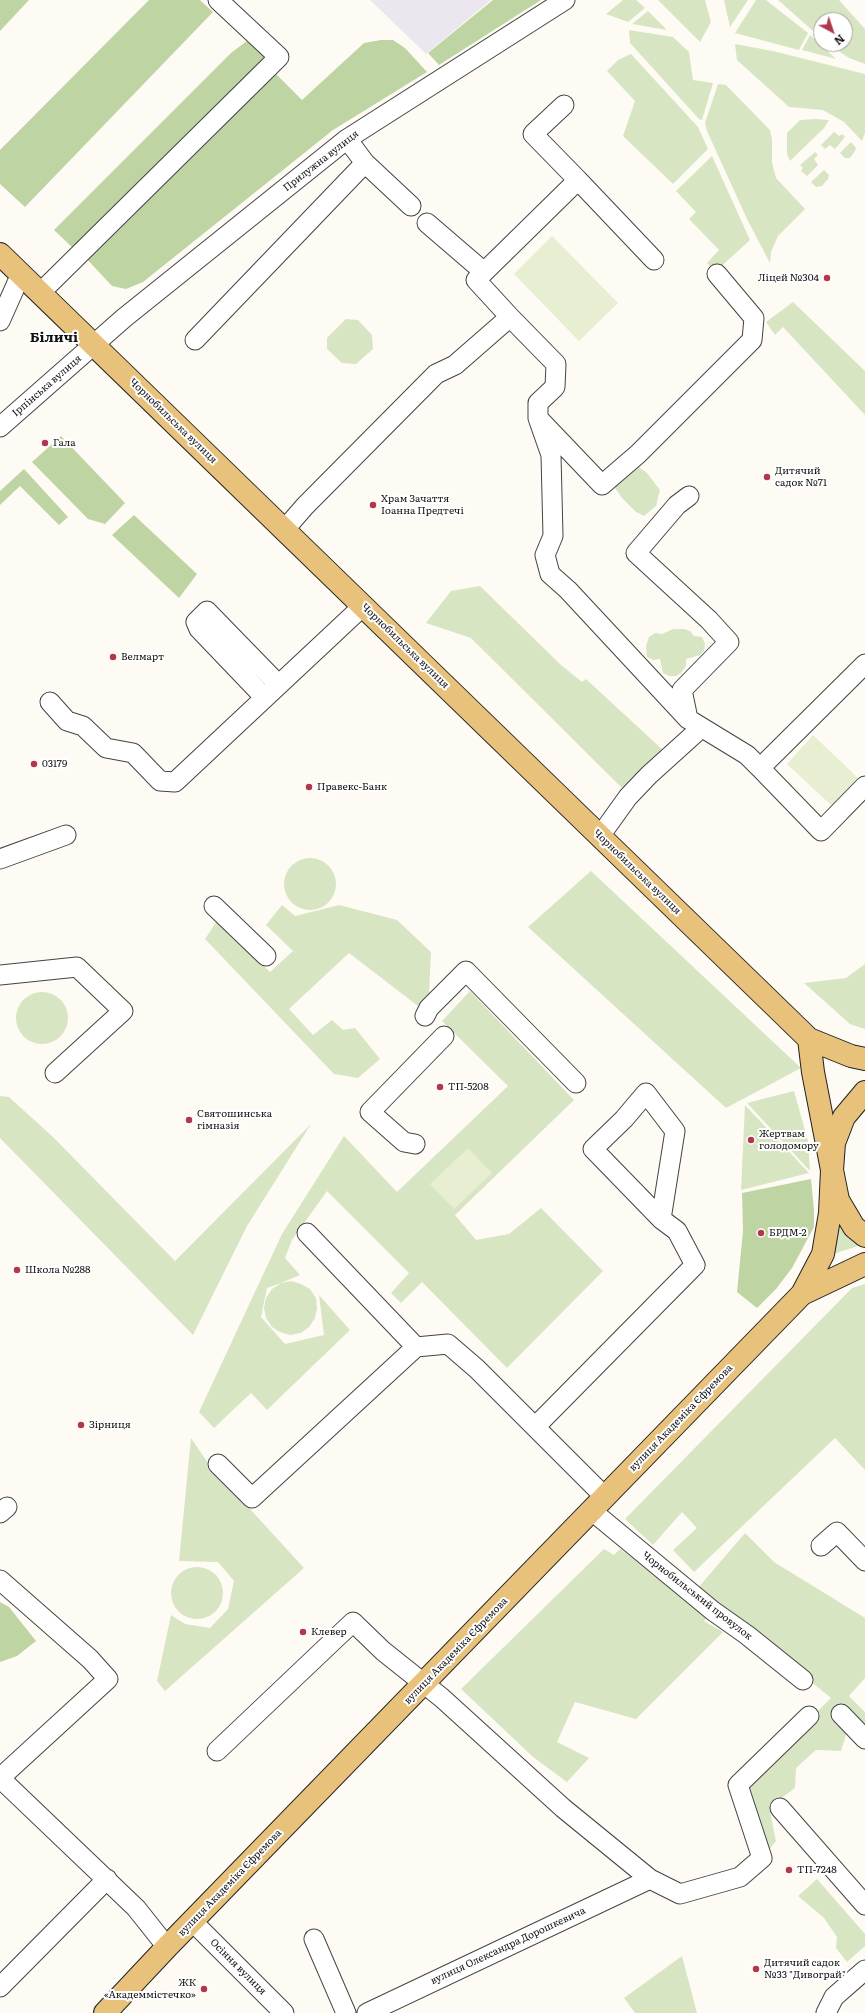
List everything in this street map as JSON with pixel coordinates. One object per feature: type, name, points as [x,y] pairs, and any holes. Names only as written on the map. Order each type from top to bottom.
[{"type":"main road","name":"Чорнобильська вулиця","points":[[0,254],[810,1039],[851,1056],[865,1059]]},
{"type":"main road","points":[[810,1039],[813,1072],[838,1200],[854,1227],[865,1236]]},
{"type":"main road","points":[[832,1170],[834,1143],[844,1117],[860,1095],[865,1092]]},
{"type":"main road","name":"вулиця Академіка Єфремова","points":[[105,2011],[802,1294],[823,1254],[830,1213],[832,1170]]},
{"type":"main road","name":"вулиця Академіка Єфремова","points":[[802,1294],[849,1270],[865,1264]]},
{"type":"street","points":[[40,293],[279,57],[218,0]]},
{"type":"street","name":"Прилужна вулиця","points":[[94,345],[124,318],[347,139],[565,0]]},
{"type":"street","points":[[564,105],[533,134],[654,260]]},
{"type":"street","points":[[347,139],[365,163],[411,206]]},
{"type":"street","points":[[195,340],[365,163]]},
{"type":"street","points":[[578,180],[476,280],[556,364],[555,387],[538,403],[538,418],[551,455],[552,536],[545,555],[550,574],[568,590],[695,723],[747,755],[821,831],[865,786]]},
{"type":"street","points":[[428,223],[484,272]]},
{"type":"street","points":[[0,321],[21,274]]},
{"type":"street","points":[[538,418],[602,485],[638,454],[752,340],[754,318],[717,274]]},
{"type":"street","points":[[284,529],[436,374],[454,365],[510,317]]},
{"type":"street","name":"Ірпінська вулиця","points":[[0,427],[94,345]]},
{"type":"street","points":[[689,496],[677,505],[636,553],[709,620],[729,642],[682,690],[695,723]]},
{"type":"street","points":[[50,702],[67,721],[83,726],[106,748],[133,753],[160,781],[175,782],[363,606]]},
{"type":"street","points":[[265,698],[199,629],[196,622],[207,611],[279,685]]},
{"type":"street","points":[[760,768],[865,664]]},
{"type":"street","points":[[600,836],[628,797],[695,723]]},
{"type":"street","points":[[0,859],[66,835]]},
{"type":"street","points":[[214,906],[266,956]]},
{"type":"street","points":[[0,975],[77,967],[123,1011],[55,1073]]},
{"type":"street","points":[[425,1016],[429,1008],[466,971],[576,1084]]},
{"type":"street","points":[[415,1144],[404,1142],[370,1112],[444,1036]]},
{"type":"street","points":[[535,1427],[695,1265],[677,1231],[662,1219],[593,1149],[624,1119],[646,1093],[675,1131],[662,1219]]},
{"type":"street","points":[[218,1464],[252,1498],[416,1347],[307,1233]]},
{"type":"street","name":"Чорнобильський провулок","points":[[416,1347],[448,1344],[477,1369],[535,1427],[598,1504],[713,1611],[747,1635],[803,1680]]},
{"type":"street","points":[[821,1546],[837,1532],[865,1561]]},
{"type":"street","points":[[0,1580],[90,1659],[108,1679],[0,1778],[44,1822],[136,1908],[167,1947]]},
{"type":"street","points":[[217,1751],[353,1622],[383,1651],[425,1683],[563,1808],[650,1878],[680,1894],[740,1877],[762,1858],[738,1785],[809,1716]]},
{"type":"street","points":[[842,1714],[865,1739]]},
{"type":"street","points":[[780,1808],[865,1905]]},
{"type":"street","name":"вулиця Олександра Дорошкевича","points":[[367,2013],[650,1878]]},
{"type":"street","points":[[0,1987],[107,1880]]},
{"type":"street","name":"Осіння вулиця","points":[[192,1921],[284,2013]]},
{"type":"street","points":[[314,1939],[346,2013]]},
{"type":"street","points":[[826,2013],[834,1997],[865,1970]]},
{"type":"shaded area","points":[[370,0],[491,0],[426,54]]},
{"type":"green space","points":[[0,0],[29,0],[0,31]]},
{"type":"green space","points":[[149,0],[200,0],[213,12],[25,207],[0,184],[0,150]]},
{"type":"green space","points":[[493,0],[541,0],[439,65],[428,53]]},
{"type":"green space","points":[[623,0],[636,0],[645,8],[628,22],[606,14]]},
{"type":"green space","points":[[658,0],[705,0],[711,22],[700,42]]},
{"type":"green space","points":[[724,0],[748,0],[730,27]]},
{"type":"green space","points":[[756,0],[766,0],[808,33],[799,50],[735,33]]},
{"type":"green space","points":[[778,0],[839,0],[850,12],[813,12],[813,31]]},
{"type":"green space","points":[[648,11],[667,30],[632,24]]},
{"type":"green space","points":[[853,16],[865,29],[865,64],[849,58],[840,52],[853,52]]},
{"type":"green space","points":[[629,30],[673,37],[689,52],[693,80],[713,83],[702,120],[699,119],[630,43]]},
{"type":"green space","points":[[810,35],[813,38],[813,52],[828,52],[836,59],[802,50]]},
{"type":"green space","points":[[252,37],[275,57],[76,251],[54,230],[231,53]]},
{"type":"green space","points":[[381,40],[393,40],[405,48],[427,72],[333,130],[143,282],[126,289],[112,286],[83,255],[271,69],[302,100],[364,43]]},
{"type":"green space","points":[[735,44],[773,51],[865,74],[865,133],[862,141],[844,122],[823,110],[789,107],[737,60]]},
{"type":"green space","points":[[631,54],[698,127],[708,149],[673,184],[623,136],[635,101],[607,71],[618,60]]},
{"type":"green space","points":[[718,84],[726,85],[770,130],[772,139],[772,163],[776,178],[805,209],[778,236],[771,252],[770,263],[747,219],[707,131],[705,123]]},
{"type":"green space","points":[[800,120],[829,120],[824,128],[790,161],[787,154],[787,133]]},
{"type":"green space","points":[[834,132],[839,136],[842,134],[845,137],[835,149],[830,145],[825,149],[821,145]]},
{"type":"green space","points":[[851,142],[856,148],[855,151],[850,158],[845,158],[840,153]]},
{"type":"green space","points":[[815,152],[818,155],[814,159],[818,165],[807,176],[801,171],[803,168],[800,165]]},
{"type":"green space","points":[[712,156],[750,240],[715,272],[707,263],[719,250],[689,219],[696,212],[676,191]]},
{"type":"green space","points":[[824,170],[829,175],[828,179],[822,186],[816,187],[811,182]]},
{"type":"green space","points":[[552,236],[618,303],[579,341],[514,274]]},
{"type":"green space","points":[[793,302],[865,371],[865,415],[783,327],[775,335],[766,322]]},
{"type":"green space","points":[[346,319],[358,320],[372,335],[373,349],[356,364],[342,363],[327,349],[327,338]]},
{"type":"green space","points":[[61,436],[125,503],[105,524],[88,519],[32,462]]},
{"type":"green space","points":[[633,463],[647,473],[660,490],[656,506],[644,516],[636,512],[622,498],[613,485]]},
{"type":"green space","points":[[24,469],[68,517],[59,525],[20,486],[0,505],[0,491]]},
{"type":"green space","points":[[134,515],[197,574],[179,598],[112,535]]},
{"type":"green space","points":[[480,586],[561,665],[582,682],[586,679],[663,750],[622,788],[471,638],[426,623],[451,591]]},
{"type":"green space","points":[[673,629],[684,629],[690,631],[694,636],[702,637],[705,644],[704,651],[700,655],[686,659],[686,666],[681,673],[676,676],[669,676],[663,673],[660,659],[653,660],[647,657],[646,646],[649,637],[655,633],[662,634]]},
{"type":"green space","points":[[813,735],[858,778],[832,806],[787,764]]},
{"type":"green space","points":[[305,858],[315,858],[329,865],[336,879],[336,889],[329,903],[315,910],[305,910],[295,906],[288,899],[284,889],[284,879],[288,869],[295,862]]},
{"type":"green space","points":[[591,871],[801,1068],[726,1108],[528,927]]},
{"type":"green space","points":[[282,905],[295,916],[339,905],[397,920],[431,952],[429,995],[418,1006],[349,953],[289,1009],[313,1035],[332,1020],[343,1030],[355,1028],[380,1059],[358,1078],[334,1074],[205,939],[217,921],[270,972],[293,951],[266,925]]},
{"type":"green space","points":[[865,964],[865,1029],[850,1024],[804,983],[846,978]]},
{"type":"green space","points":[[470,991],[574,1100],[455,1215],[476,1240],[509,1234],[541,1208],[603,1271],[507,1368],[422,1282],[401,1303],[391,1293],[409,1273],[327,1191],[292,1240],[285,1258],[300,1275],[267,1288],[261,1317],[285,1344],[324,1335],[319,1295],[350,1330],[267,1410],[251,1393],[214,1428],[199,1412],[282,1234],[344,1136],[397,1192],[508,1086],[442,1021]]},
{"type":"green space","points":[[37,992],[47,992],[61,999],[68,1013],[68,1023],[61,1037],[47,1044],[37,1044],[27,1040],[20,1033],[16,1023],[16,1013],[20,1003],[27,996]]},
{"type":"green space","points":[[794,1091],[808,1141],[810,1171],[747,1103]]},
{"type":"green space","points":[[0,1096],[9,1097],[53,1137],[175,1261],[311,1124],[247,1226],[193,1335],[0,1138]]},
{"type":"green space","points":[[745,1105],[809,1173],[741,1190]]},
{"type":"green space","points":[[468,1148],[492,1173],[454,1209],[430,1184]]},
{"type":"green space","points":[[811,1179],[814,1227],[792,1268],[776,1289],[757,1308],[737,1292],[743,1231],[742,1193]]},
{"type":"green space","points":[[840,1225],[861,1245],[830,1255]]},
{"type":"green space","points":[[291,1281],[301,1284],[310,1289],[316,1298],[317,1308],[315,1318],[309,1327],[301,1333],[290,1335],[280,1332],[272,1327],[266,1318],[264,1308],[266,1298],[272,1289],[281,1283]]},
{"type":"green space","points":[[865,1284],[865,1470],[835,1438],[694,1572],[673,1550],[697,1528],[682,1512],[653,1545],[625,1519],[852,1288]]},
{"type":"green space","points":[[191,1438],[208,1463],[304,1568],[165,1691],[157,1681],[171,1615],[185,1624],[210,1628],[228,1609],[234,1581],[218,1562],[179,1561]]},
{"type":"green space","points":[[745,1533],[774,1562],[865,1618],[865,1678],[849,1696],[865,1712],[865,1728],[851,1718],[841,1751],[816,1750],[796,1768],[795,1788],[779,1800],[770,1812],[776,1841],[765,1855],[743,1784],[831,1698],[697,1589]]},
{"type":"green space","points":[[604,1549],[614,1555],[620,1549],[709,1615],[704,1621],[723,1632],[636,1719],[575,1702],[557,1742],[589,1758],[567,1782],[533,1757],[461,1689]]},
{"type":"green space","points":[[192,1567],[202,1567],[216,1574],[223,1588],[223,1598],[216,1612],[202,1619],[192,1619],[182,1615],[175,1608],[171,1598],[171,1588],[175,1578],[182,1571]]},
{"type":"green space","points":[[0,1602],[9,1607],[36,1641],[17,1656],[0,1662]]},
{"type":"green space","points":[[817,1879],[865,1934],[865,1946],[847,1962],[836,1948],[837,1937],[824,1918],[798,1896]]},
{"type":"green space","points":[[682,1956],[697,2013],[635,2013],[624,1998]]},
{"type":"place","name":"Ліцей №304","points":[[827,278]]},
{"type":"place","name":"Гала","points":[[45,443]]},
{"type":"place","name":"Дитячий садок №71","points":[[767,477]]},
{"type":"place","name":"Храм Зачаття Іоанна Предтечі","points":[[373,505]]},
{"type":"place","name":"Велмарт","points":[[113,657]]},
{"type":"place","name":"03179","points":[[34,764]]},
{"type":"place","name":"Правекс-Банк","points":[[309,787]]},
{"type":"place","name":"ТП-5208","points":[[440,1087]]},
{"type":"place","name":"Святошинська гімназія","points":[[189,1120]]},
{"type":"place","name":"Жертвам голодомору","points":[[751,1140]]},
{"type":"place","name":"БРДМ-2","points":[[761,1233]]},
{"type":"place","name":"Школа №288","points":[[17,1270]]},
{"type":"place","name":"Зірниця","points":[[81,1425]]},
{"type":"place","name":"Клевер","points":[[303,1632]]},
{"type":"place","name":"ТП-7248","points":[[789,1870]]},
{"type":"place","name":"Дитячий садок №33 \"Дивограй\"","points":[[756,1969]]},
{"type":"place","name":"ЖК «Академмістечко»","points":[[204,1989]]},
{"type":"district","name":"Біличі","points":[[54,338]]}]
